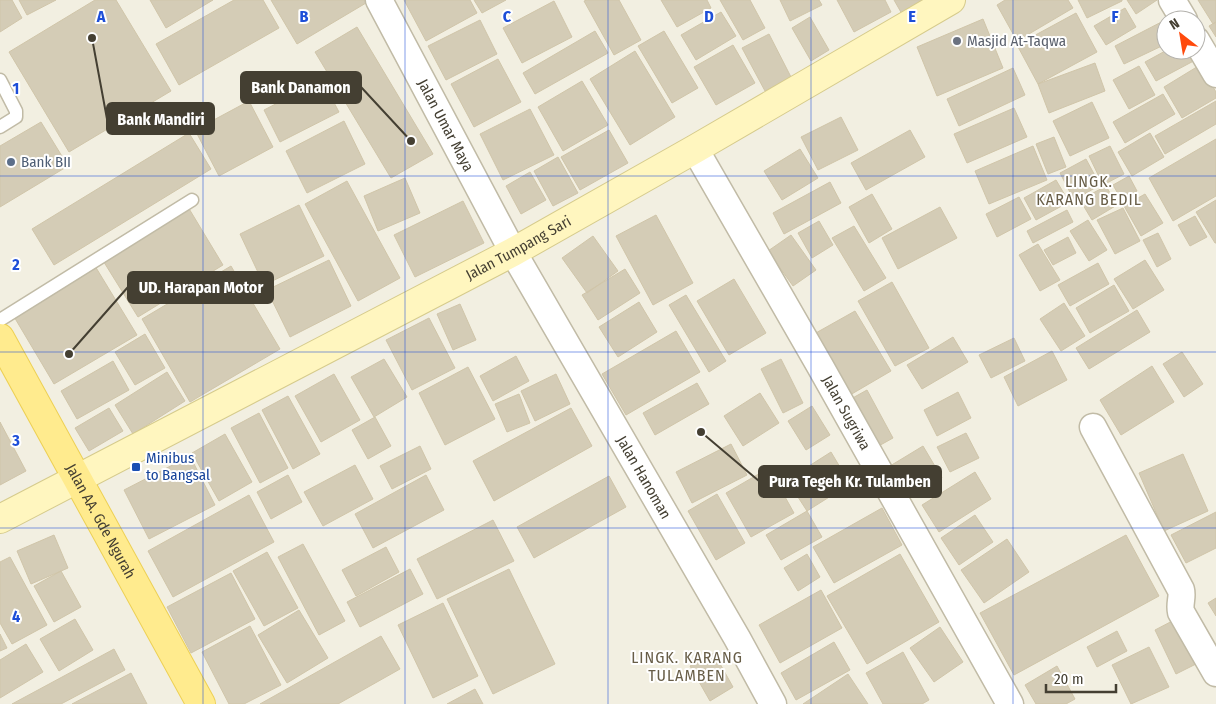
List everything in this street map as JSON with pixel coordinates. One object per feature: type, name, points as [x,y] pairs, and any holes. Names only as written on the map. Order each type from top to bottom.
[{"type":"main road","name":"Jalan Tumpang Sari","points":[[0,519],[513,252],[951,0]]},
{"type":"main road","name":"Jalan AA. Gde Ngurah","points":[[0,338],[201,704]]},
{"type":"street","name":"Jalan Umar Maya","points":[[379,0],[513,252]]},
{"type":"street","points":[[1206,57],[1216,74]]},
{"type":"street","name":"Jalan Sugriwa","points":[[695,149],[1010,704]]},
{"type":"street","name":"Jalan Hanoman","points":[[513,252],[773,704]]},
{"type":"street","points":[[1093,427],[1181,590],[1180,606],[1182,612],[1216,673]]},
{"type":"lane","points":[[0,80],[16,111],[16,117],[0,127]]},
{"type":"lane","points":[[0,320],[192,200]]},
{"type":"building","points":[[0,0],[12,0],[22,18],[0,32]]},
{"type":"building","points":[[19,0],[56,0],[27,15]]},
{"type":"building","points":[[95,0],[116,0],[171,91],[69,152],[9,52]]},
{"type":"building","points":[[150,0],[213,0],[166,28]]},
{"type":"building","points":[[234,0],[263,0],[279,28],[179,85],[156,44]]},
{"type":"building","points":[[271,0],[364,0],[366,3],[297,44]]},
{"type":"building","points":[[404,0],[470,0],[477,13],[426,41]]},
{"type":"building","points":[[474,0],[506,0],[482,13]]},
{"type":"building","points":[[619,0],[641,40],[614,55],[584,1]]},
{"type":"building","points":[[661,0],[707,0],[711,8],[677,27]]},
{"type":"building","points":[[720,0],[750,0],[765,28],[743,40]]},
{"type":"building","points":[[780,0],[819,0],[822,5],[790,21]]},
{"type":"building","points":[[837,0],[885,0],[891,12],[854,32]]},
{"type":"building","points":[[894,0],[926,0],[902,14]]},
{"type":"building","points":[[1005,0],[1068,0],[1073,8],[1017,41],[997,5]]},
{"type":"building","points":[[1078,0],[1122,0],[1122,1],[1087,18]]},
{"type":"building","points":[[1127,0],[1157,0],[1136,14]]},
{"type":"building","points":[[1198,0],[1216,0],[1216,22],[1213,24]]},
{"type":"building","points":[[554,1],[572,37],[522,63],[503,28]]},
{"type":"building","points":[[1125,8],[1136,27],[1106,45],[1094,26]]},
{"type":"building","points":[[721,12],[736,36],[696,60],[681,35]]},
{"type":"building","points":[[1076,13],[1097,52],[1038,84],[1017,45]]},
{"type":"building","points":[[810,17],[829,50],[811,61],[792,28]]},
{"type":"building","points":[[983,19],[1003,68],[937,96],[917,47]]},
{"type":"building","points":[[480,20],[497,54],[446,80],[428,46]]},
{"type":"building","points":[[1216,22],[1216,37],[1209,26]]},
{"type":"building","points":[[1156,25],[1156,49],[1124,64],[1115,46]]},
{"type":"building","points":[[357,27],[433,154],[391,178],[315,52]]},
{"type":"building","points":[[595,31],[608,53],[535,94],[523,73]]},
{"type":"building","points":[[664,31],[698,88],[672,103],[638,46]]},
{"type":"building","points":[[769,34],[791,77],[765,91],[742,48]]},
{"type":"building","points":[[733,45],[755,83],[716,105],[694,67]]},
{"type":"building","points":[[635,51],[675,117],[630,145],[590,79]]},
{"type":"building","points":[[1156,56],[1156,60],[1195,60],[1156,81],[1145,62]]},
{"type":"building","points":[[498,59],[521,102],[474,127],[451,84]]},
{"type":"building","points":[[1095,63],[1105,91],[1049,113],[1038,84]]},
{"type":"building","points":[[1200,65],[1216,92],[1216,98],[1182,118],[1164,87]]},
{"type":"building","points":[[1139,66],[1155,95],[1129,109],[1113,80]]},
{"type":"building","points":[[1013,68],[1025,95],[959,126],[947,99]]},
{"type":"building","points":[[322,80],[339,112],[280,142],[264,110]]},
{"type":"building","points":[[582,81],[608,125],[563,151],[538,107]]},
{"type":"building","points":[[1163,94],[1175,114],[1125,143],[1113,122]]},
{"type":"building","points":[[249,101],[273,147],[219,176],[195,130]]},
{"type":"building","points":[[1216,101],[1216,124],[1165,154],[1155,136]]},
{"type":"building","points":[[1092,102],[1109,138],[1070,156],[1053,121]]},
{"type":"building","points":[[1014,108],[1027,137],[967,163],[954,134]]},
{"type":"building","points":[[530,109],[554,155],[503,180],[480,134]]},
{"type":"building","points":[[841,117],[858,150],[818,170],[801,137]]},
{"type":"building","points":[[344,121],[365,164],[307,193],[286,151]]},
{"type":"building","points":[[41,122],[68,166],[0,207],[0,146]]},
{"type":"building","points":[[609,130],[628,163],[580,190],[561,157]]},
{"type":"building","points":[[910,130],[925,157],[866,190],[851,163]]},
{"type":"building","points":[[189,133],[211,169],[54,265],[32,229]]},
{"type":"building","points":[[1150,133],[1164,157],[1132,176],[1118,152]]},
{"type":"building","points":[[1054,137],[1066,167],[1048,174],[1036,144]]},
{"type":"building","points":[[1216,139],[1216,196],[1173,221],[1149,178]]},
{"type":"building","points":[[1033,146],[1047,180],[989,204],[975,171]]},
{"type":"building","points":[[1110,146],[1124,174],[1103,185],[1089,156]]},
{"type":"building","points":[[800,149],[818,178],[782,200],[764,171]]},
{"type":"building","points":[[558,157],[578,193],[553,206],[534,171]]},
{"type":"building","points":[[1086,159],[1100,185],[1074,200],[1060,173]]},
{"type":"building","points":[[530,172],[546,200],[521,214],[506,186]]},
{"type":"building","points":[[1129,176],[1137,191],[1121,199],[1113,185]]},
{"type":"building","points":[[405,178],[420,213],[378,231],[364,196]]},
{"type":"building","points":[[1056,180],[1069,202],[1036,220],[1024,198]]},
{"type":"building","points":[[347,181],[400,278],[358,301],[305,204]]},
{"type":"building","points":[[830,182],[841,203],[784,234],[773,213]]},
{"type":"building","points":[[1106,186],[1117,205],[1092,220],[1080,200]]},
{"type":"building","points":[[872,194],[892,229],[869,243],[849,207]]},
{"type":"building","points":[[1145,194],[1163,223],[1141,236],[1124,206]]},
{"type":"building","points":[[1019,197],[1031,219],[997,237],[986,214]]},
{"type":"building","points":[[1216,200],[1216,243],[1215,243],[1196,212]]},
{"type":"building","points":[[463,201],[484,243],[415,277],[394,235]]},
{"type":"building","points":[[299,205],[324,256],[264,285],[240,234]]},
{"type":"building","points":[[188,207],[223,265],[138,317],[102,259]]},
{"type":"building","points":[[940,207],[957,238],[898,269],[882,238]]},
{"type":"building","points":[[1123,208],[1140,241],[1115,254],[1097,220]]},
{"type":"building","points":[[1067,210],[1073,222],[1033,243],[1027,231]]},
{"type":"building","points":[[656,215],[693,283],[653,305],[616,236]]},
{"type":"building","points":[[1195,216],[1207,237],[1190,246],[1178,225]]},
{"type":"building","points":[[1088,220],[1107,250],[1089,261],[1070,231]]},
{"type":"building","points":[[819,221],[833,245],[812,258],[798,233]]},
{"type":"building","points":[[854,226],[886,278],[864,291],[832,238]]},
{"type":"building","points":[[1158,233],[1171,259],[1157,267],[1143,240]]},
{"type":"building","points":[[791,235],[816,270],[793,286],[768,251]]},
{"type":"building","points":[[593,236],[618,271],[587,293],[562,258]]},
{"type":"building","points":[[1068,237],[1076,253],[1053,265],[1044,250]]},
{"type":"building","points":[[1038,244],[1060,280],[1040,291],[1019,255]]},
{"type":"building","points":[[329,260],[351,306],[290,337],[267,290]]},
{"type":"building","points":[[1145,260],[1164,290],[1133,309],[1114,279]]},
{"type":"building","points":[[1098,263],[1109,284],[1070,306],[1058,285]]},
{"type":"building","points":[[95,266],[137,335],[54,384],[13,315]]},
{"type":"building","points":[[231,266],[280,349],[190,402],[142,319]]},
{"type":"building","points":[[625,269],[640,293],[598,320],[582,295]]},
{"type":"building","points":[[734,279],[766,333],[729,355],[697,301]]},
{"type":"building","points":[[892,282],[929,348],[895,366],[858,301]]},
{"type":"building","points":[[1114,285],[1129,311],[1090,333],[1076,308]]},
{"type":"building","points":[[686,295],[726,361],[709,372],[669,305]]},
{"type":"building","points":[[639,302],[657,332],[618,357],[599,327]]},
{"type":"building","points":[[1064,303],[1085,336],[1061,351],[1040,319]]},
{"type":"building","points":[[460,304],[476,340],[453,350],[437,314]]},
{"type":"building","points":[[1137,310],[1150,332],[1089,369],[1076,348]]},
{"type":"building","points":[[855,311],[891,371],[850,395],[814,334]]},
{"type":"building","points":[[429,318],[455,368],[412,390],[386,340]]},
{"type":"building","points":[[676,331],[700,372],[626,415],[602,374]]},
{"type":"building","points":[[145,334],[165,368],[135,385],[115,352]]},
{"type":"building","points":[[953,337],[968,362],[922,389],[907,365]]},
{"type":"building","points":[[1014,338],[1025,361],[991,378],[979,355]]},
{"type":"building","points":[[1052,351],[1067,380],[1018,406],[1004,377]]},
{"type":"building","points":[[1182,352],[1203,384],[1184,397],[1163,364]]},
{"type":"building","points":[[516,356],[529,381],[493,401],[480,376]]},
{"type":"building","points":[[384,359],[407,397],[374,417],[351,377]]},
{"type":"building","points":[[781,359],[803,403],[783,413],[761,369]]},
{"type":"building","points":[[113,361],[129,390],[77,419],[61,391]]},
{"type":"building","points":[[1152,366],[1174,402],[1121,435],[1100,400]]},
{"type":"building","points":[[468,367],[495,419],[445,445],[419,393]]},
{"type":"building","points":[[167,372],[185,401],[133,434],[115,405]]},
{"type":"building","points":[[334,374],[360,420],[321,442],[295,396]]},
{"type":"building","points":[[556,374],[570,404],[535,421],[521,391]]},
{"type":"building","points":[[697,383],[709,404],[655,435],[643,413]]},
{"type":"building","points":[[867,390],[893,438],[875,448],[849,400]]},
{"type":"building","points":[[958,392],[971,418],[937,436],[924,410]]},
{"type":"building","points":[[760,393],[779,423],[743,446],[724,416]]},
{"type":"building","points":[[519,394],[530,423],[507,432],[495,404]]},
{"type":"building","points":[[288,396],[320,454],[293,469],[262,410]]},
{"type":"building","points":[[812,406],[830,435],[806,450],[788,421]]},
{"type":"building","points":[[109,408],[123,431],[89,451],[75,428]]},
{"type":"building","points":[[571,408],[592,446],[494,501],[473,461]]},
{"type":"building","points":[[259,413],[288,468],[260,483],[231,428]]},
{"type":"building","points":[[375,417],[391,446],[368,459],[352,430]]},
{"type":"building","points":[[0,422],[26,471],[0,485]]},
{"type":"building","points":[[966,433],[979,458],[950,472],[937,447]]},
{"type":"building","points":[[225,434],[252,482],[219,501],[192,453]]},
{"type":"building","points":[[731,444],[747,475],[692,503],[676,472]]},
{"type":"building","points":[[420,446],[431,469],[392,489],[380,466]]},
{"type":"building","points":[[923,446],[942,478],[909,498],[890,466]]},
{"type":"building","points":[[831,452],[850,484],[807,511],[787,480]]},
{"type":"building","points":[[1183,454],[1208,511],[1164,531],[1139,473]]},
{"type":"building","points":[[190,456],[215,505],[149,539],[124,490]]},
{"type":"building","points":[[355,465],[373,499],[323,526],[304,492]]},
{"type":"building","points":[[769,468],[794,513],[751,537],[726,493]]},
{"type":"building","points":[[975,472],[991,499],[939,532],[922,505]]},
{"type":"building","points":[[288,475],[302,502],[271,519],[257,492]]},
{"type":"building","points":[[426,475],[444,510],[373,548],[355,514]]},
{"type":"building","points":[[609,476],[626,507],[534,558],[517,527]]},
{"type":"building","points":[[717,494],[745,543],[716,560],[688,511]]},
{"type":"building","points":[[249,495],[274,542],[173,597],[148,551]]},
{"type":"building","points":[[882,508],[902,545],[834,583],[813,547]]},
{"type":"building","points":[[807,511],[822,537],[781,560],[766,535]]},
{"type":"building","points":[[1216,512],[1216,548],[1186,563],[1171,535]]},
{"type":"building","points":[[975,515],[993,542],[959,565],[941,538]]},
{"type":"building","points":[[493,520],[514,561],[437,599],[417,559]]},
{"type":"building","points":[[54,535],[68,568],[31,584],[17,551]]},
{"type":"building","points":[[1126,535],[1159,596],[1014,675],[980,613]]},
{"type":"building","points":[[1007,539],[1029,572],[984,603],[961,570]]},
{"type":"building","points":[[303,544],[345,621],[319,635],[278,557]]},
{"type":"building","points":[[386,547],[399,572],[356,596],[342,570]]},
{"type":"building","points":[[267,552],[298,608],[264,626],[233,571]]},
{"type":"building","points":[[807,554],[820,577],[798,591],[784,568]]},
{"type":"building","points":[[900,554],[939,622],[867,664],[827,596]]},
{"type":"building","points":[[10,557],[47,625],[12,644],[0,623],[0,562]]},
{"type":"building","points":[[410,569],[423,594],[360,627],[347,602]]},
{"type":"building","points":[[509,569],[555,664],[493,694],[447,599]]},
{"type":"building","points":[[61,571],[81,607],[54,622],[34,586]]},
{"type":"building","points":[[231,573],[255,619],[191,653],[167,607]]},
{"type":"building","points":[[821,590],[842,628],[780,663],[759,625]]},
{"type":"building","points":[[1216,598],[1216,616],[1208,603]]},
{"type":"building","points":[[443,603],[478,676],[433,698],[398,625]]},
{"type":"building","points":[[299,610],[328,658],[287,683],[258,635]]},
{"type":"building","points":[[1178,618],[1200,662],[1176,674],[1155,630]]},
{"type":"building","points":[[75,619],[93,650],[59,671],[40,639]]},
{"type":"building","points":[[250,626],[281,685],[244,704],[229,704],[202,652]]},
{"type":"building","points":[[940,627],[963,662],[934,682],[910,648]]},
{"type":"building","points":[[1117,631],[1127,651],[1097,667],[1087,647]]},
{"type":"building","points":[[0,634],[7,648],[0,651]]},
{"type":"building","points":[[381,636],[400,669],[338,704],[260,704]]},
{"type":"building","points":[[834,642],[850,670],[796,700],[781,673]]},
{"type":"building","points":[[26,644],[43,672],[0,698],[0,660]]},
{"type":"building","points":[[1149,647],[1169,687],[1131,704],[1112,665]]},
{"type":"building","points":[[114,649],[125,670],[61,704],[12,704]]},
{"type":"building","points":[[903,652],[929,700],[922,704],[883,704],[866,673]]},
{"type":"building","points":[[714,653],[733,687],[710,701],[690,666]]},
{"type":"building","points":[[1057,666],[1075,699],[1066,704],[1036,704],[1025,685]]},
{"type":"building","points":[[131,673],[147,704],[72,704]]},
{"type":"building","points":[[848,674],[868,704],[803,704]]},
{"type":"building","points":[[475,689],[483,704],[447,704]]},
{"type":"place","name":"Bank Mandiri","points":[[92,38]]},
{"type":"place","name":"Masjid At-Taqwa","points":[[957,41]]},
{"type":"place","name":"Bank Danamon","points":[[411,141]]},
{"type":"place","name":"Bank BII","points":[[11,162]]},
{"type":"place","name":"UD. Harapan Motor","points":[[69,354]]},
{"type":"place","name":"Pura Tegeh Kr. Tulamben","points":[[701,432]]},
{"type":"place","name":"Minibus to Bangsal","points":[[136,467]]},
{"type":"district","name":"LINGK. KARANG BEDIL","points":[[1089,190]]},
{"type":"district","name":"LINGK. KARANG TULAMBEN","points":[[687,666]]}]
